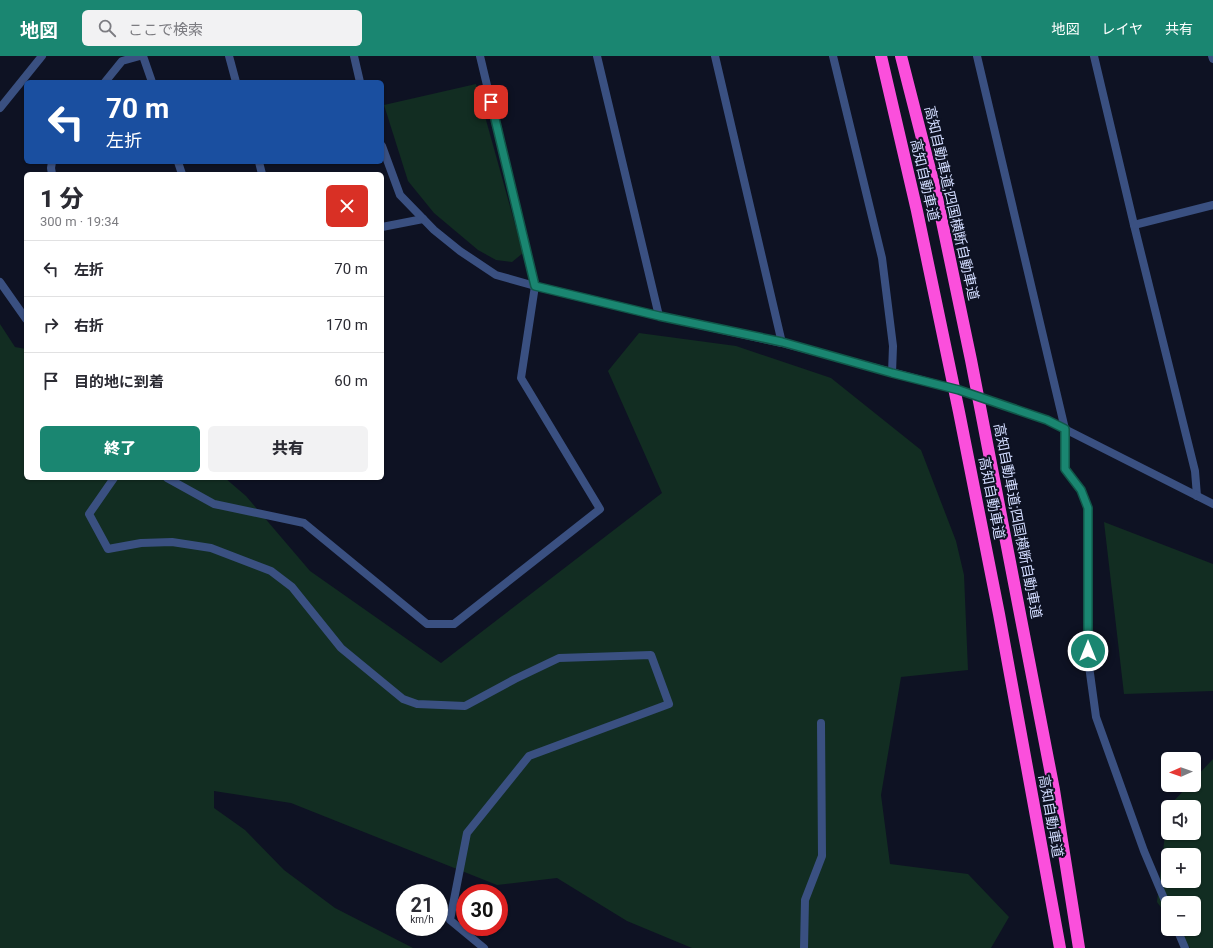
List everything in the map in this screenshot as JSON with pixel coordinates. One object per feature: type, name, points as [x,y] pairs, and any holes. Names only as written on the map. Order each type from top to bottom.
[{"type":"highway","name":"高知自動車道","points":[[881,56],[917,211],[960,412],[1060,948]]},
{"type":"highway","name":"高知自動車道;四国横断自動車道","points":[[901,56],[936,193],[971,360],[1054,790],[1079,948]]},
{"type":"street","points":[[0,108],[42,56]]},
{"type":"street","points":[[107,80],[122,61],[142,56],[151,80]]},
{"type":"street","points":[[229,56],[235,80]]},
{"type":"street","points":[[354,56],[360,80]]},
{"type":"street","points":[[171,480],[214,504],[304,523],[427,624],[454,624],[600,509],[521,378],[535,286],[480,56]]},
{"type":"street","points":[[597,56],[659,316]]},
{"type":"street","points":[[715,56],[782,342]]},
{"type":"street","points":[[833,56],[882,258],[893,346],[892,373]]},
{"type":"street","points":[[977,56],[1065,429],[1065,469],[1081,490],[1088,508],[1089,666],[1096,717],[1144,851],[1163,896]]},
{"type":"street","points":[[1094,56],[1195,471],[1196,496]]},
{"type":"street","points":[[384,151],[400,195],[434,230],[460,251],[496,275],[659,316],[782,342],[959,390],[1047,420],[1213,504]]},
{"type":"street","points":[[1134,225],[1213,206]]},
{"type":"street","points":[[384,227],[423,219]]},
{"type":"street","points":[[0,282],[24,316]]},
{"type":"street","points":[[113,480],[89,514],[108,549],[141,543],[172,542],[211,548],[272,571],[292,587],[340,648],[403,698],[417,704],[464,706],[559,658],[651,655],[668,704],[529,756],[467,833],[450,920],[484,948]]},
{"type":"street","points":[[804,948],[805,900],[822,856],[821,723]]},
{"type":"street","points":[[1180,936],[1185,948]]},
{"type":"green space","points":[[476,84],[523,253],[512,262],[496,260],[478,250],[434,213],[408,181],[384,105]]},
{"type":"green space","points":[[0,324],[15,347],[24,349],[24,480],[227,480],[246,496],[310,571],[441,663],[662,493],[608,371],[639,333],[736,346],[831,378],[921,450],[956,541],[964,575],[968,670],[901,677],[881,795],[890,864],[968,874],[1009,917],[991,948],[692,948],[627,921],[557,878],[494,884],[291,803],[214,791],[214,808],[245,830],[284,870],[335,908],[413,948],[0,948]]},
{"type":"green space","points":[[1104,522],[1213,564],[1213,691],[1124,694]]},
{"type":"green space","points":[[1213,759],[1213,948],[1190,948],[1182,936],[1201,936],[1201,896],[1161,896],[1161,907],[1157,902],[1161,868],[1161,888],[1201,888],[1201,848],[1163,848],[1164,840],[1201,840],[1201,800],[1175,800],[1182,792],[1201,792],[1201,772]]},
{"type":"route","points":[[491,102],[535,286],[659,316],[782,342],[959,390],[1047,420],[1065,429],[1065,469],[1081,490],[1088,508],[1088,651]]}]
